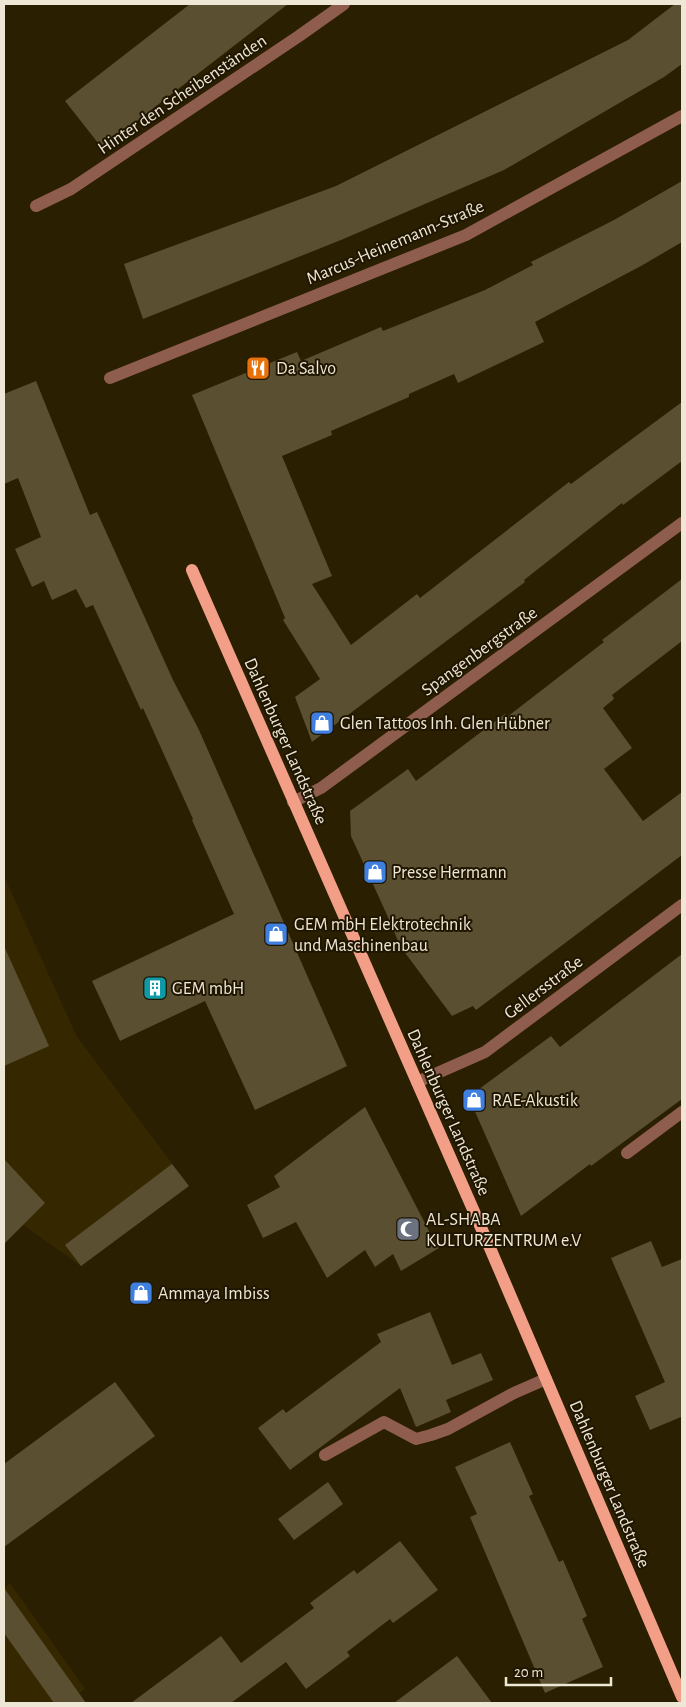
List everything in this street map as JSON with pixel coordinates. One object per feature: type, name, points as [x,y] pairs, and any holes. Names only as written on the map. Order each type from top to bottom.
[{"type":"main road","name":"Dahlenburger Landstraße","points":[[192,570],[417,1082],[682,1696]]},
{"type":"street","name":"Hinter den Scheibenständen","points":[[36,206],[72,189],[344,4]]},
{"type":"street","name":"Marcus-Heinemann-Straße","points":[[110,378],[466,235],[682,116]]},
{"type":"street","name":"Spangenbergstraße","points":[[293,802],[321,788],[682,523]]},
{"type":"street","name":"Gellersstraße","points":[[417,1082],[485,1052],[682,905]]},
{"type":"street","points":[[627,1153],[682,1112]]},
{"type":"street","points":[[325,1455],[384,1422],[416,1439],[431,1435],[448,1429],[546,1379]]},
{"type":"shaded area","points":[[4,876],[77,1037],[189,1186],[81,1266],[23,1225],[4,1206]]},
{"type":"shaded area","points":[[10,1583],[85,1689],[65,1703],[4,1702],[4,1588]]},
{"type":"building","points":[[190,4],[288,4],[102,148],[65,101]]},
{"type":"building","points":[[675,4],[682,4],[682,64],[664,77],[504,170],[341,240],[143,319],[124,264],[336,186],[628,40]]},
{"type":"building","points":[[682,181],[682,242],[535,322],[544,342],[458,383],[454,374],[409,394],[409,397],[331,431],[332,435],[282,456],[332,576],[312,584],[351,645],[417,594],[420,598],[569,482],[571,484],[682,402],[682,461],[623,505],[622,503],[524,580],[525,582],[312,742],[295,697],[320,679],[283,620],[285,618],[192,395],[297,352],[301,361],[381,327],[383,331],[485,290],[533,265],[531,262],[614,220]]},
{"type":"building","points":[[36,381],[90,515],[97,512],[173,680],[199,730],[347,1066],[255,1110],[205,1001],[120,1041],[92,981],[234,914],[143,708],[141,710],[93,605],[86,608],[76,589],[52,600],[44,581],[32,587],[15,549],[41,537],[18,478],[4,484],[4,394]]},
{"type":"building","points":[[682,579],[682,641],[612,695],[614,699],[603,708],[632,748],[604,769],[643,821],[682,792],[682,855],[476,1010],[473,1006],[452,1016],[400,946],[351,836],[350,811],[408,769],[416,781],[505,714],[507,717],[604,642],[602,640]]},
{"type":"building","points":[[4,946],[49,1046],[4,1066]]},
{"type":"building","points":[[682,954],[682,1099],[591,1166],[590,1164],[521,1216],[473,1107],[475,1092],[551,1036],[560,1047]]},
{"type":"building","points":[[365,1107],[439,1248],[401,1271],[393,1254],[375,1267],[365,1250],[327,1278],[296,1222],[263,1238],[247,1205],[280,1187],[274,1176]]},
{"type":"building","points":[[4,1159],[45,1203],[4,1244]]},
{"type":"building","points":[[172,1164],[189,1186],[81,1266],[65,1245]]},
{"type":"building","points":[[651,1241],[662,1267],[682,1259],[682,1421],[681,1417],[650,1430],[635,1396],[665,1382],[611,1258]]},
{"type":"building","points":[[430,1312],[452,1365],[481,1353],[493,1380],[446,1400],[451,1412],[416,1427],[400,1388],[290,1470],[258,1428],[283,1409],[286,1413],[381,1342],[377,1334]]},
{"type":"building","points":[[115,1382],[155,1436],[4,1547],[4,1464]]},
{"type":"building","points":[[510,1442],[533,1494],[529,1496],[559,1562],[563,1560],[587,1616],[582,1619],[603,1667],[545,1693],[470,1517],[477,1514],[455,1467]]},
{"type":"building","points":[[328,1482],[343,1504],[294,1540],[278,1519]]},
{"type":"building","points":[[400,1541],[438,1590],[393,1623],[390,1619],[347,1652],[350,1656],[306,1689],[286,1662],[231,1703],[131,1703],[221,1636],[241,1663],[314,1608],[310,1603],[354,1570],[357,1574]]},
{"type":"building","points":[[4,1588],[86,1703],[54,1703],[4,1633]]},
{"type":"building","points":[[457,1656],[492,1703],[394,1703]]},
{"type":"place","name":"Da Salvo","points":[[258,368]]},
{"type":"place","name":"Glen Tattoos Inh. Glen Hübner","points":[[322,723]]},
{"type":"place","name":"Presse Hermann","points":[[375,872]]},
{"type":"place","name":"GEM mbH Elektrotechnik und Maschinenbau","points":[[276,934]]},
{"type":"place","name":"GEM mbH","points":[[155,988]]},
{"type":"place","name":"RAE-Akustik","points":[[474,1100]]},
{"type":"place","name":"AL-SHABA KULTURZENTRUM e.V","points":[[408,1229]]},
{"type":"place","name":"Ammaya Imbiss","points":[[141,1293]]}]
